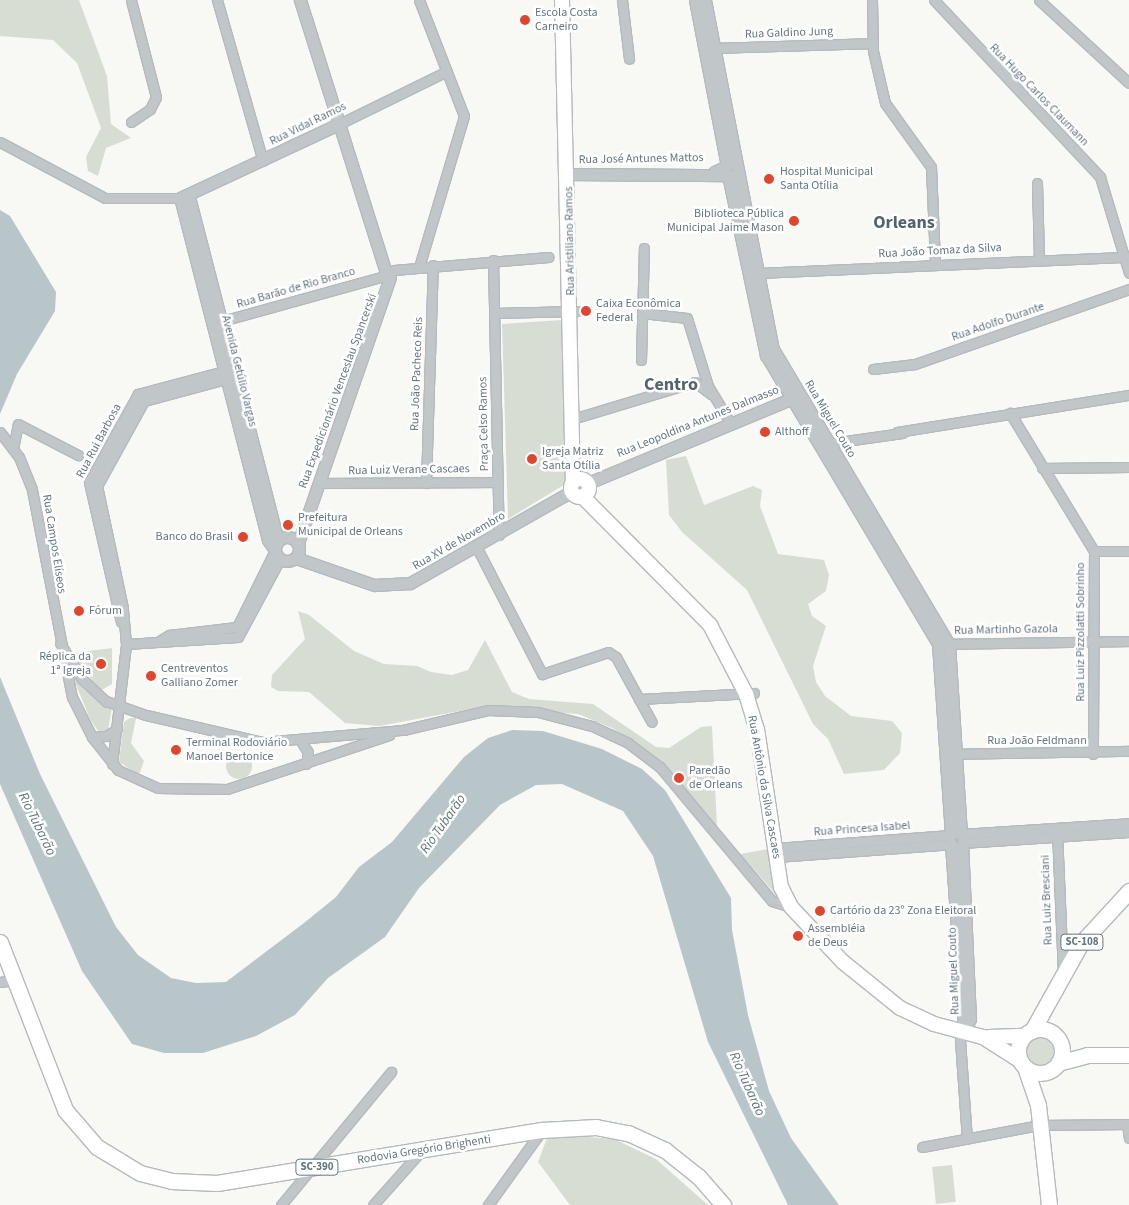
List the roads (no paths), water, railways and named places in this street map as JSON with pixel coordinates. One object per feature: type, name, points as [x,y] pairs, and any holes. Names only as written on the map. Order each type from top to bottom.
[{"type":"main road","name":"Rua Aristiliano Ramos","points":[[562,0],[572,174]]},
{"type":"main road","name":"Rua Aristiliano Ramos","points":[[568,0],[574,312],[581,487]]},
{"type":"main road","name":"Rua Aristiliano Ramos","points":[[574,312],[581,487]]},
{"type":"main road","name":"Rua Antônio da Silva Cascaes","points":[[581,487],[673,583],[710,625],[750,693],[780,852],[781,887],[794,905],[846,958],[911,1014],[948,1024],[983,1037],[1024,1065]]},
{"type":"main road","name":"SC-108","points":[[1029,1033],[1050,1002],[1063,972],[1099,920],[1129,891]]},
{"type":"main road","name":"Rodovia Gregório Brighenti","points":[[0,942],[7,981],[57,1096],[84,1135],[110,1157],[140,1173],[185,1183],[217,1183],[542,1130],[596,1127],[641,1138],[687,1166],[723,1205]]},
{"type":"main road","points":[[1038,1104],[1056,1066],[1057,1038],[1050,1002]]},
{"type":"main road","points":[[1048,1205],[1038,1104],[1019,1048],[1029,1033],[1045,1030],[1087,1055]]},
{"type":"main road","name":"Rua Antônio da Silva Cascaes","points":[[983,1037],[1029,1033]]},
{"type":"main road","points":[[1024,1065],[1039,1072],[1087,1055],[1129,1055]]},
{"type":"street","points":[[131,0],[156,98],[150,109],[131,122]]},
{"type":"street","points":[[217,0],[263,161]]},
{"type":"street","points":[[300,0],[388,273]]},
{"type":"street","points":[[419,0],[463,109],[463,122],[419,267]]},
{"type":"street","points":[[622,0],[629,59]]},
{"type":"street","name":"Rua Miguel Couto","points":[[695,0],[709,48],[731,170],[767,342],[795,397],[944,644],[960,921],[970,1019],[964,1030]]},
{"type":"street","name":"Rua Miguel Couto","points":[[705,0],[709,48]]},
{"type":"street","points":[[872,0],[873,43],[887,108],[931,167],[935,264]]},
{"type":"street","name":"Rua Hugo Carlos Claumann","points":[[934,0],[1095,170],[1126,256],[1129,273]]},
{"type":"street","points":[[1039,0],[1129,83]]},
{"type":"street","name":"Rua Galdino Jung","points":[[709,48],[873,43]]},
{"type":"street","name":"Rua Vidal Ramos","points":[[184,197],[263,161],[447,71]]},
{"type":"street","points":[[1119,74],[1129,74]]},
{"type":"street","points":[[0,142],[105,198],[184,197]]},
{"type":"street","name":"Rua José Antunes Mattos","points":[[572,174],[714,172],[731,170]]},
{"type":"street","name":"Rua Miguel Couto","points":[[731,170],[758,273],[767,342]]},
{"type":"street","points":[[1037,182],[1039,259]]},
{"type":"street","name":"Avenida Getúlio Vargas","points":[[184,197],[254,465],[278,549]]},
{"type":"street","points":[[640,360],[644,248]]},
{"type":"street","name":"Rua João Tomaz da Silva","points":[[758,273],[1126,256]]},
{"type":"street","name":"Rua Barão de Rio Branco","points":[[217,323],[388,273],[434,265],[548,257]]},
{"type":"street","name":"Praça Celso Ramos","points":[[493,260],[499,535]]},
{"type":"street","name":"Rua João Pacheco Reis","points":[[426,483],[434,265]]},
{"type":"street","name":"Rua Expedicionário Venceslau Spancerski","points":[[296,558],[298,543],[320,483],[388,273]]},
{"type":"street","name":"Rua Adolfo Durante","points":[[873,369],[915,364],[1129,289]]},
{"type":"street","points":[[494,313],[574,312]]},
{"type":"street","points":[[642,313],[686,316],[713,395],[731,424]]},
{"type":"street","name":"Rua Rui Barbosa","points":[[112,764],[126,644],[94,497],[88,485],[102,468],[129,418],[138,394],[166,390],[230,373]]},
{"type":"street","points":[[579,418],[695,382],[713,395]]},
{"type":"street","points":[[824,444],[1129,395]]},
{"type":"street","name":"Rua Leopoldina Antunes Dalmasso","points":[[581,487],[795,397]]},
{"type":"street","name":"Rua Luiz Pizzolatti Sobrinho","points":[[1010,413],[1094,551],[1094,754]]},
{"type":"street","points":[[10,445],[18,424],[78,455]]},
{"type":"street","name":"Rua Campos Elíseos","points":[[0,432],[10,445],[32,490],[60,643],[72,697],[92,737],[112,764],[128,777],[158,788],[210,791],[242,786],[306,764]]},
{"type":"street","points":[[1042,468],[1129,467]]},
{"type":"street","name":"Rua Luiz Verane Cascaes","points":[[320,483],[498,482]]},
{"type":"street","name":"Rua XV de Novembro","points":[[296,558],[387,587],[427,578],[581,487]]},
{"type":"street","points":[[126,644],[159,641],[170,644],[236,633],[262,587],[278,549],[289,536],[298,543]]},
{"type":"street","points":[[477,548],[542,674],[608,652],[616,657],[652,722]]},
{"type":"street","points":[[278,549],[296,558]]},
{"type":"street","points":[[1094,551],[1129,551]]},
{"type":"street","name":"Rua Martinho Gazola","points":[[944,644],[1129,641]]},
{"type":"street","points":[[60,643],[90,689],[120,707],[262,742],[300,741],[404,730],[504,710],[554,715],[611,734],[660,768],[772,901],[794,905]]},
{"type":"street","points":[[639,699],[750,693]]},
{"type":"street","points":[[92,737],[106,736],[117,729]]},
{"type":"street","points":[[300,741],[308,752],[306,764],[404,730]]},
{"type":"street","name":"Rua João Feldmann","points":[[951,754],[1094,754],[1129,751]]},
{"type":"street","name":"Rua Princesa Isabel","points":[[780,852],[1057,832],[1129,823]]},
{"type":"street","name":"Rua Princesa Isabel","points":[[1057,832],[1129,832]]},
{"type":"street","name":"Rua Luiz Bresciani","points":[[1057,832],[1063,972]]},
{"type":"street","points":[[964,1030],[960,1040],[967,1139]]},
{"type":"street","points":[[281,1205],[316,1168],[391,1072]]},
{"type":"street","points":[[922,1147],[1040,1125],[1128,1124],[1129,1138]]},
{"type":"street","points":[[488,1205],[542,1130]]},
{"type":"street","points":[[373,1205],[421,1150]]},
{"type":"water","points":[[0,210],[10,216],[56,292],[55,311],[17,374],[0,414]]},
{"type":"water","name":"Rio Tubarão","points":[[0,677],[40,774],[116,927],[138,955],[171,978],[196,983],[226,982],[336,897],[359,867],[392,842],[464,757],[488,738],[512,730],[543,731],[602,749],[642,769],[665,790],[731,898],[732,930],[748,1015],[769,1091],[791,1138],[839,1205],[788,1205],[708,1042],[653,856],[623,811],[562,784],[536,785],[500,805],[419,888],[385,937],[328,978],[295,1015],[256,1036],[203,1053],[164,1053],[132,1044],[82,971],[0,784]]},
{"type":"place","name":"Escola Costa Carneiro","points":[[525,20]]},
{"type":"place","name":"Hospital Municipal Santa Otília","points":[[769,179]]},
{"type":"place","name":"Biblioteca Pública Municipal Jaime Mason","points":[[794,221]]},
{"type":"place","name":"Caixa Econômica Federal","points":[[586,311]]},
{"type":"place","name":"Althoff","points":[[765,432]]},
{"type":"place","name":"Igreja Matriz Santa Otília","points":[[532,459]]},
{"type":"place","name":"Prefeitura Municipal de Orleans","points":[[288,525]]},
{"type":"place","name":"Banco do Brasil","points":[[243,537]]},
{"type":"place","name":"Fórum","points":[[79,611]]},
{"type":"place","name":"Réplica da 1ª Igreja","points":[[101,664]]},
{"type":"place","name":"Centreventos Galliano Zomer","points":[[151,676]]},
{"type":"place","name":"Terminal Rodoviário Manoel Bertonice","points":[[176,750]]},
{"type":"place","name":"Paredão de Orleans","points":[[679,778]]},
{"type":"place","name":"Cartório da 23° Zona Eleitoral","points":[[820,911]]},
{"type":"place","name":"Assembléia de Deus","points":[[798,936]]},
{"type":"district","name":"Orleans","points":[[904,223]]},
{"type":"district","name":"Centro","points":[[671,385]]}]
